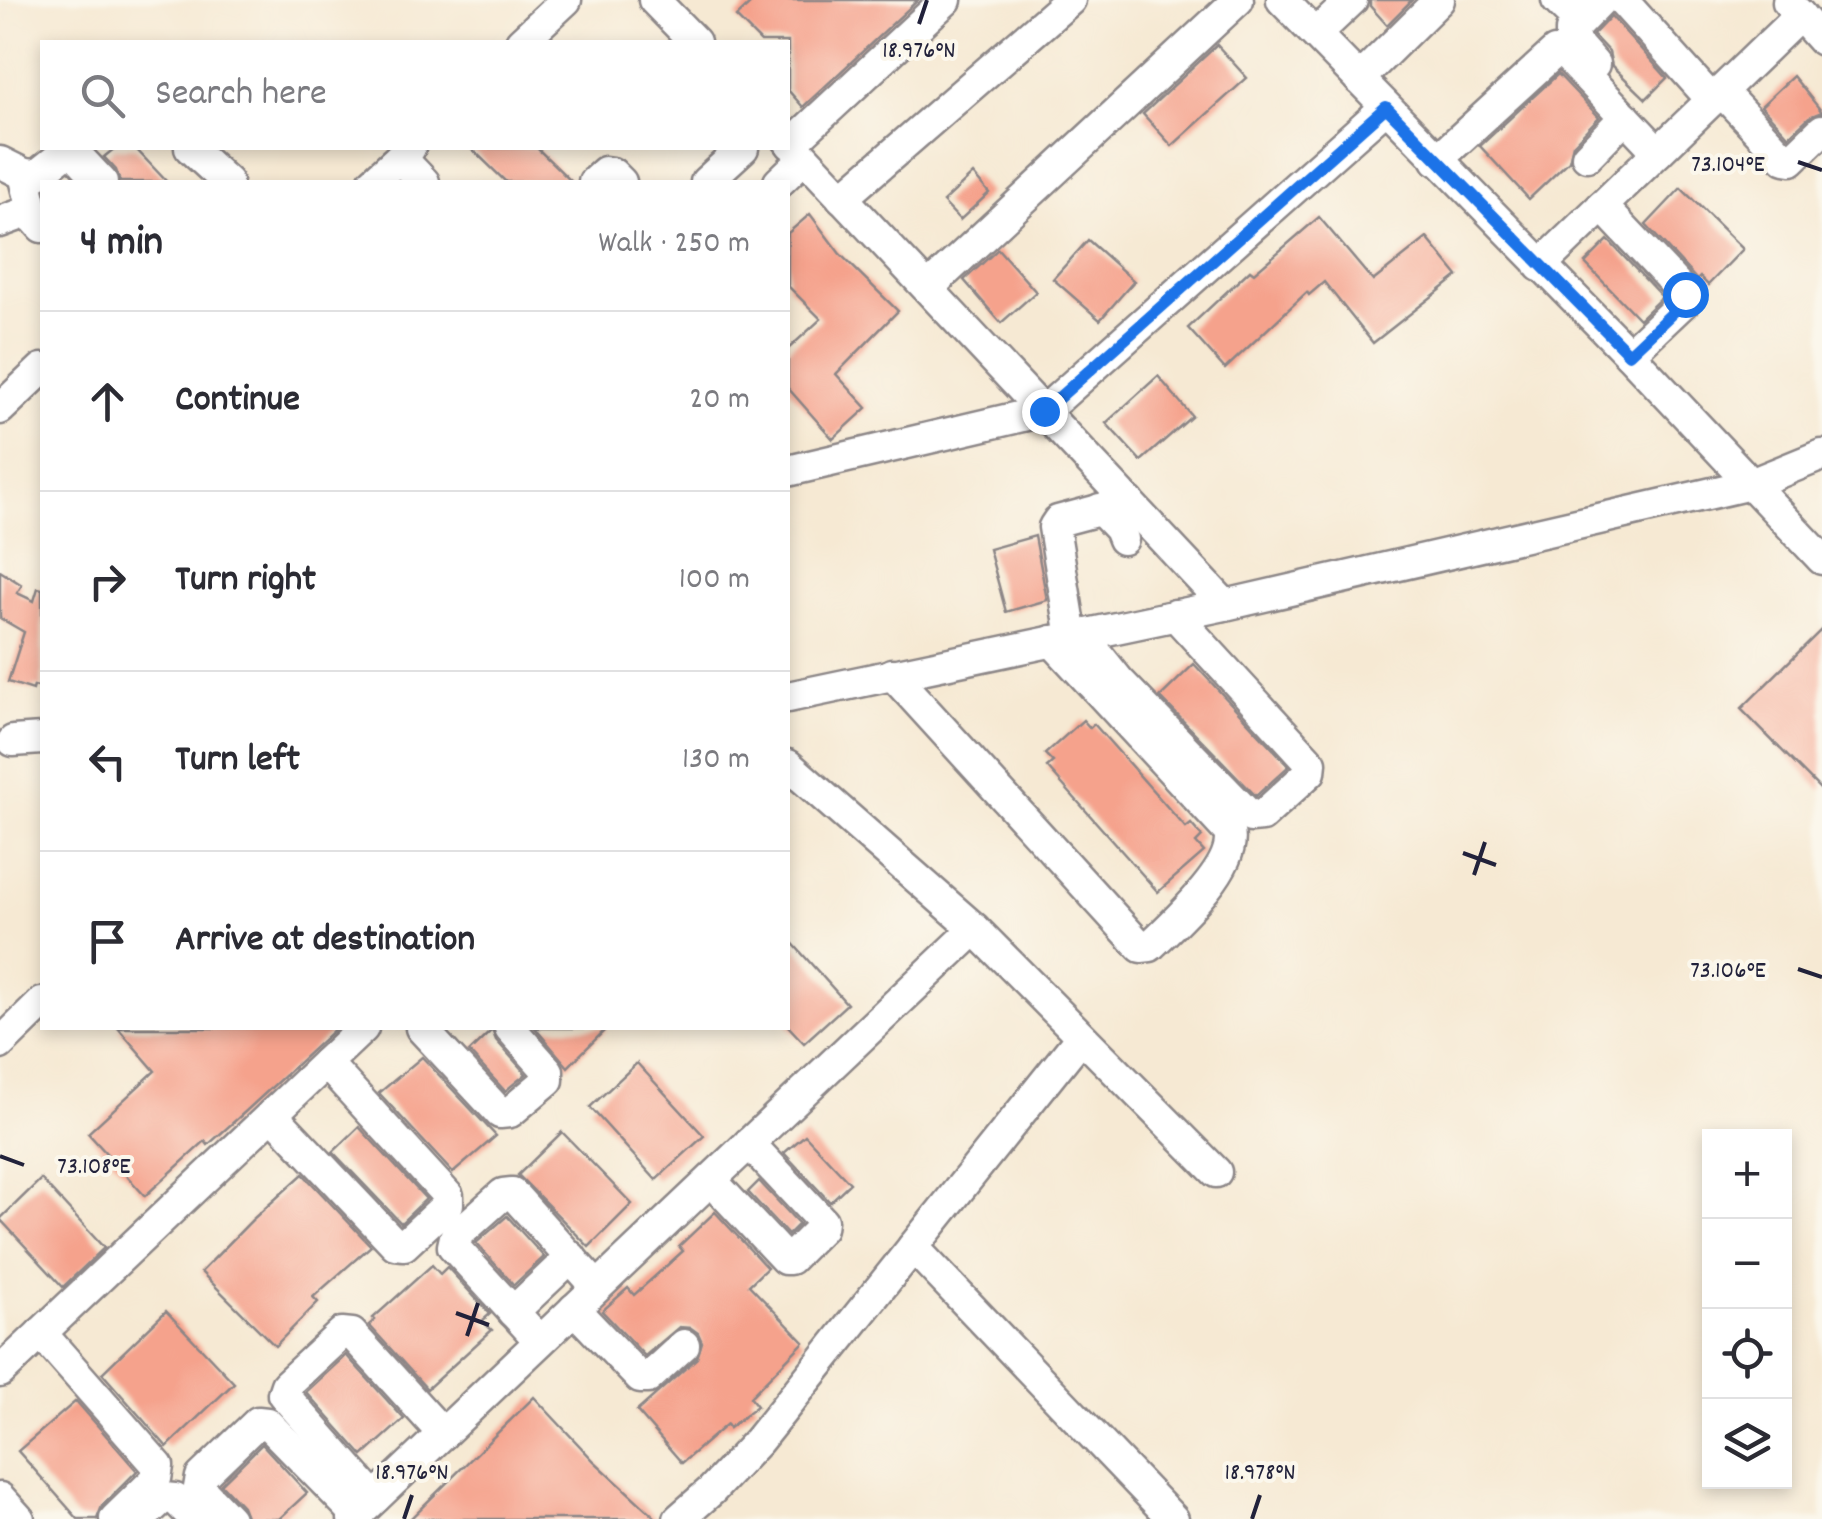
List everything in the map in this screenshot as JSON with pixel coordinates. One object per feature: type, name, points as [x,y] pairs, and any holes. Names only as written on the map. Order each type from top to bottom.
[{"type":"street","points":[[654,0],[693,40]]},
{"type":"street","points":[[779,180],[794,148],[946,0]]},
{"type":"street","points":[[842,198],[1070,0]]},
{"type":"street","points":[[928,288],[1238,0]]},
{"type":"street","points":[[1282,0],[1629,354],[1822,560]]},
{"type":"street","points":[[1316,34],[1352,0]]},
{"type":"street","points":[[1359,79],[1439,0]]},
{"type":"street","points":[[1557,0],[1567,10],[1574,10],[1584,0]]},
{"type":"street","points":[[1601,0],[1570,30],[1571,38],[1662,148]]},
{"type":"street","points":[[1622,0],[1726,97],[1784,159],[1791,160],[1822,130]]},
{"type":"street","points":[[1540,266],[1662,148],[1726,97],[1792,7],[1822,40]]},
{"type":"street","points":[[525,40],[558,21]]},
{"type":"street","points":[[1437,160],[1555,52],[1566,54],[1625,117],[1662,148]]},
{"type":"street","points":[[790,471],[1044,411],[1386,107]]},
{"type":"street","points":[[1587,156],[1625,117]]},
{"type":"street","points":[[794,148],[1044,411],[1114,506],[1225,605]]},
{"type":"street","points":[[12,168],[37,175],[68,150]]},
{"type":"street","points":[[72,150],[100,180]]},
{"type":"street","points":[[192,150],[225,180]]},
{"type":"street","points":[[708,180],[741,150]]},
{"type":"street","points":[[375,180],[405,152],[423,180]]},
{"type":"street","points":[[0,222],[38,218],[12,168]]},
{"type":"street","points":[[596,180],[604,172],[619,180]]},
{"type":"street","points":[[1602,206],[1685,294],[1684,302],[1629,354]]},
{"type":"street","points":[[1,406],[40,372]]},
{"type":"street","points":[[790,697],[1225,605],[1751,484],[1822,455]]},
{"type":"street","points":[[1114,506],[1123,539]]},
{"type":"street","points":[[892,674],[1138,922],[1141,947],[1150,946],[1225,865],[1232,843],[1229,832],[1069,638],[1054,527],[1058,521],[1114,506]]},
{"type":"street","points":[[1069,638],[1119,681],[1251,816],[1262,816],[1310,772],[1311,764],[1175,615]]},
{"type":"street","points":[[790,766],[975,929],[1216,1172]]},
{"type":"street","points":[[362,1511],[975,929]]},
{"type":"street","points":[[0,1044],[40,1005]]},
{"type":"street","points":[[2,1365],[41,1333],[361,1030]]},
{"type":"street","points":[[423,1030],[500,1113],[510,1112],[548,1080],[548,1071],[512,1030]]},
{"type":"street","points":[[678,1519],[758,1441],[1081,1036]]},
{"type":"street","points":[[272,1114],[395,1244],[404,1246],[448,1204],[448,1196],[326,1063]]},
{"type":"street","points":[[710,1180],[785,1259],[790,1259],[821,1228],[822,1220],[750,1143]]},
{"type":"street","points":[[732,1204],[771,1166]]},
{"type":"street","points":[[540,1341],[453,1246],[454,1237],[503,1194],[512,1193],[597,1287]]},
{"type":"street","points":[[913,1247],[1173,1519]]},
{"type":"street","points":[[513,1312],[571,1258]]},
{"type":"street","points":[[574,1308],[640,1378],[648,1378],[684,1345]]},
{"type":"street","points":[[41,1333],[158,1466],[156,1478],[116,1519]]},
{"type":"street","points":[[362,1511],[283,1394],[286,1384],[342,1334],[352,1334],[443,1434]]},
{"type":"street","points":[[230,1519],[198,1488],[200,1477],[258,1422],[268,1423],[362,1511]]},
{"type":"street","points":[[0,1498],[19,1519]]},
{"type":"street","points":[[140,1519],[164,1498],[174,1498],[194,1519]]},
{"type":"building","points":[[754,0],[918,0],[803,107],[790,92],[790,40],[759,40],[736,17]]},
{"type":"building","points":[[1370,0],[1412,0],[1387,25],[1370,6]]},
{"type":"building","points":[[1611,16],[1667,78],[1646,99],[1612,66],[1609,52],[1593,35]]},
{"type":"building","points":[[1217,45],[1247,78],[1172,146],[1143,114]]},
{"type":"building","points":[[1558,74],[1599,117],[1573,144],[1569,161],[1529,199],[1480,146]]},
{"type":"building","points":[[1793,76],[1822,112],[1809,117],[1789,136],[1761,106]]},
{"type":"building","points":[[113,150],[137,150],[165,180],[119,180],[104,157]]},
{"type":"building","points":[[473,150],[539,150],[570,180],[504,180]]},
{"type":"building","points":[[973,174],[989,193],[960,220],[943,202]]},
{"type":"building","points":[[1681,188],[1743,249],[1708,285],[1700,277],[1697,280],[1646,225]]},
{"type":"building","points":[[810,214],[840,254],[898,311],[836,374],[867,408],[833,439],[790,390],[790,347],[821,319],[790,288],[790,231]]},
{"type":"building","points":[[1319,217],[1373,281],[1427,238],[1458,276],[1373,343],[1324,282],[1309,295],[1307,292],[1225,369],[1188,328],[1250,270],[1254,273]]},
{"type":"building","points":[[1088,240],[1134,281],[1100,320],[1053,279]]},
{"type":"building","points":[[1608,240],[1662,297],[1639,319],[1585,263]]},
{"type":"building","points":[[998,249],[1036,292],[1001,323],[964,280]]},
{"type":"building","points":[[1158,376],[1192,416],[1141,461],[1106,423]]},
{"type":"building","points":[[1035,536],[1047,600],[1006,612],[989,549]]},
{"type":"building","points":[[0,571],[22,585],[17,593],[34,601],[40,588],[40,688],[34,686],[33,690],[8,682],[24,632],[0,618]]},
{"type":"building","points":[[1822,629],[1822,791],[1741,709]]},
{"type":"building","points":[[1194,664],[1289,766],[1256,796],[1160,697]]},
{"type":"building","points":[[1083,720],[1090,728],[1094,724],[1186,828],[1191,824],[1202,837],[1196,843],[1204,852],[1158,892],[1047,767],[1053,762],[1045,754]]},
{"type":"building","points":[[790,940],[847,1004],[804,1043],[790,1028]]},
{"type":"building","points":[[120,1030],[334,1030],[208,1145],[205,1141],[145,1196],[88,1133],[155,1071]]},
{"type":"building","points":[[492,1030],[526,1074],[505,1091],[469,1052]]},
{"type":"building","points":[[537,1030],[605,1030],[568,1067]]},
{"type":"building","points":[[422,1057],[496,1136],[453,1173],[379,1093]]},
{"type":"building","points":[[637,1063],[704,1136],[656,1180],[590,1107]]},
{"type":"building","points":[[359,1127],[426,1199],[401,1223],[333,1152]]},
{"type":"building","points":[[562,1132],[632,1204],[589,1247],[518,1175]]},
{"type":"building","points":[[805,1135],[850,1183],[830,1202],[784,1153]]},
{"type":"building","points":[[303,1174],[371,1246],[313,1297],[318,1302],[275,1346],[201,1272]]},
{"type":"building","points":[[41,1179],[104,1248],[63,1287],[0,1219]]},
{"type":"building","points":[[759,1181],[799,1224],[788,1235],[748,1192]]},
{"type":"building","points":[[715,1212],[767,1268],[749,1285],[804,1342],[750,1397],[757,1406],[729,1428],[727,1424],[682,1463],[637,1411],[697,1358],[702,1342],[698,1333],[679,1327],[645,1356],[602,1311],[628,1288],[634,1295],[683,1251],[679,1246]]},
{"type":"building","points":[[507,1216],[544,1257],[514,1285],[476,1243]]},
{"type":"building","points":[[432,1265],[440,1274],[447,1267],[490,1314],[482,1321],[492,1330],[427,1389],[369,1325]]},
{"type":"building","points":[[166,1311],[234,1383],[167,1447],[102,1373]]},
{"type":"building","points":[[346,1355],[404,1419],[363,1456],[306,1392]]},
{"type":"building","points":[[534,1397],[594,1461],[657,1519],[410,1519]]},
{"type":"building","points":[[76,1401],[137,1471],[102,1506],[97,1519],[78,1519],[18,1451]]},
{"type":"building","points":[[262,1444],[307,1493],[279,1519],[247,1519],[242,1506],[221,1484]]},
{"type":"route","points":[[1044,411],[1386,107],[1629,354],[1684,302],[1685,294]]}]
